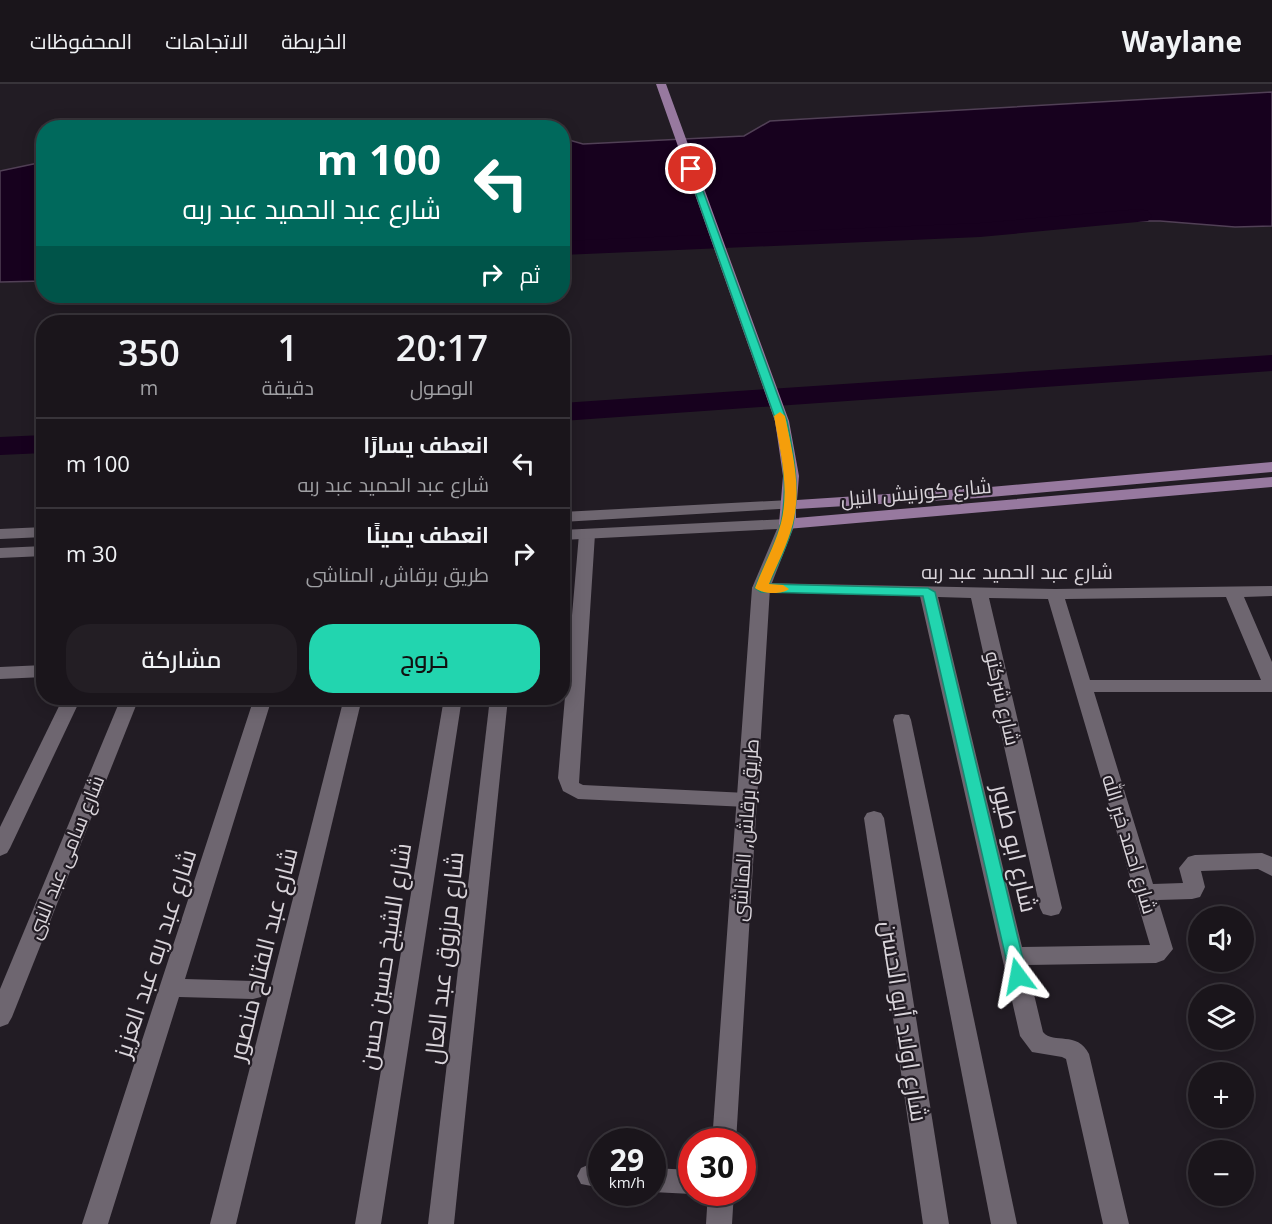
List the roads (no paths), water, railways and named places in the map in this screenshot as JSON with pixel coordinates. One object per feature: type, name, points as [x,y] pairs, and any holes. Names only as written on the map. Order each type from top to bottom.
[{"type":"main road","points":[[661,84],[782,421],[791,476],[788,515]]},
{"type":"main road","name":"شارع كورنيش النيل","points":[[788,515],[979,493],[1272,467]]},
{"type":"main road","name":"شارع كورنيش النيل","points":[[788,515],[1272,482]]},
{"type":"street","name":"شارع كورنيش النيل","points":[[570,517],[788,515]]},
{"type":"street","name":"شارع كورنيش النيل","points":[[570,535],[788,515]]},
{"type":"street","name":"طريق برقاش, المناشى","points":[[725,1128],[761,588],[788,515]]},
{"type":"street","points":[[0,534],[36,532]]},
{"type":"street","points":[[587,534],[568,778],[570,786],[578,792],[747,800]]},
{"type":"street","points":[[0,553],[36,551]]},
{"type":"street","name":"شارع عبد الحميد عبد ربه","points":[[761,588],[1055,594],[1272,591]]},
{"type":"street","points":[[1083,686],[1272,685],[1233,591]]},
{"type":"street","name":"شارع ابو طيور","points":[[928,592],[1034,1040],[1044,1046],[1067,1047],[1077,1054],[1116,1224]]},
{"type":"street","name":"شارع شركتو","points":[[979,593],[1051,908]]},
{"type":"street","name":"شارع احمد خير الله","points":[[1014,956],[1159,953],[1162,949],[1055,594]]},
{"type":"street","points":[[0,673],[36,671]]},
{"type":"street","points":[[0,848],[69,705]]},
{"type":"street","name":"شارع سامى عبد النبى","points":[[0,1017],[127,705]]},
{"type":"street","name":"شارع عبد ربه عبد العزيز","points":[[95,1224],[261,705]]},
{"type":"street","name":"شارع عبد الفتاح منصور","points":[[223,1224],[351,705]]},
{"type":"street","name":"شارع الشيخ حسين حسن","points":[[369,1224],[452,705]]},
{"type":"street","name":"شارع مرزوق عبد العال","points":[[441,1224],[498,705]]},
{"type":"street","points":[[902,720],[1004,1224]]},
{"type":"street","name":"شارع اولاد أبو الحسن","points":[[874,818],[936,1224]]},
{"type":"street","points":[[1145,892],[1192,891],[1194,887],[1190,868],[1195,863],[1262,861],[1272,868]]},
{"type":"street","points":[[171,988],[253,990]]},
{"type":"street","points":[[719,1224],[720,1206]]},
{"type":"waterway","points":[[570,248],[980,230],[1140,216]]},
{"type":"waterway","points":[[570,411],[1272,363]]},
{"type":"waterway","points":[[0,446],[36,444]]}]
